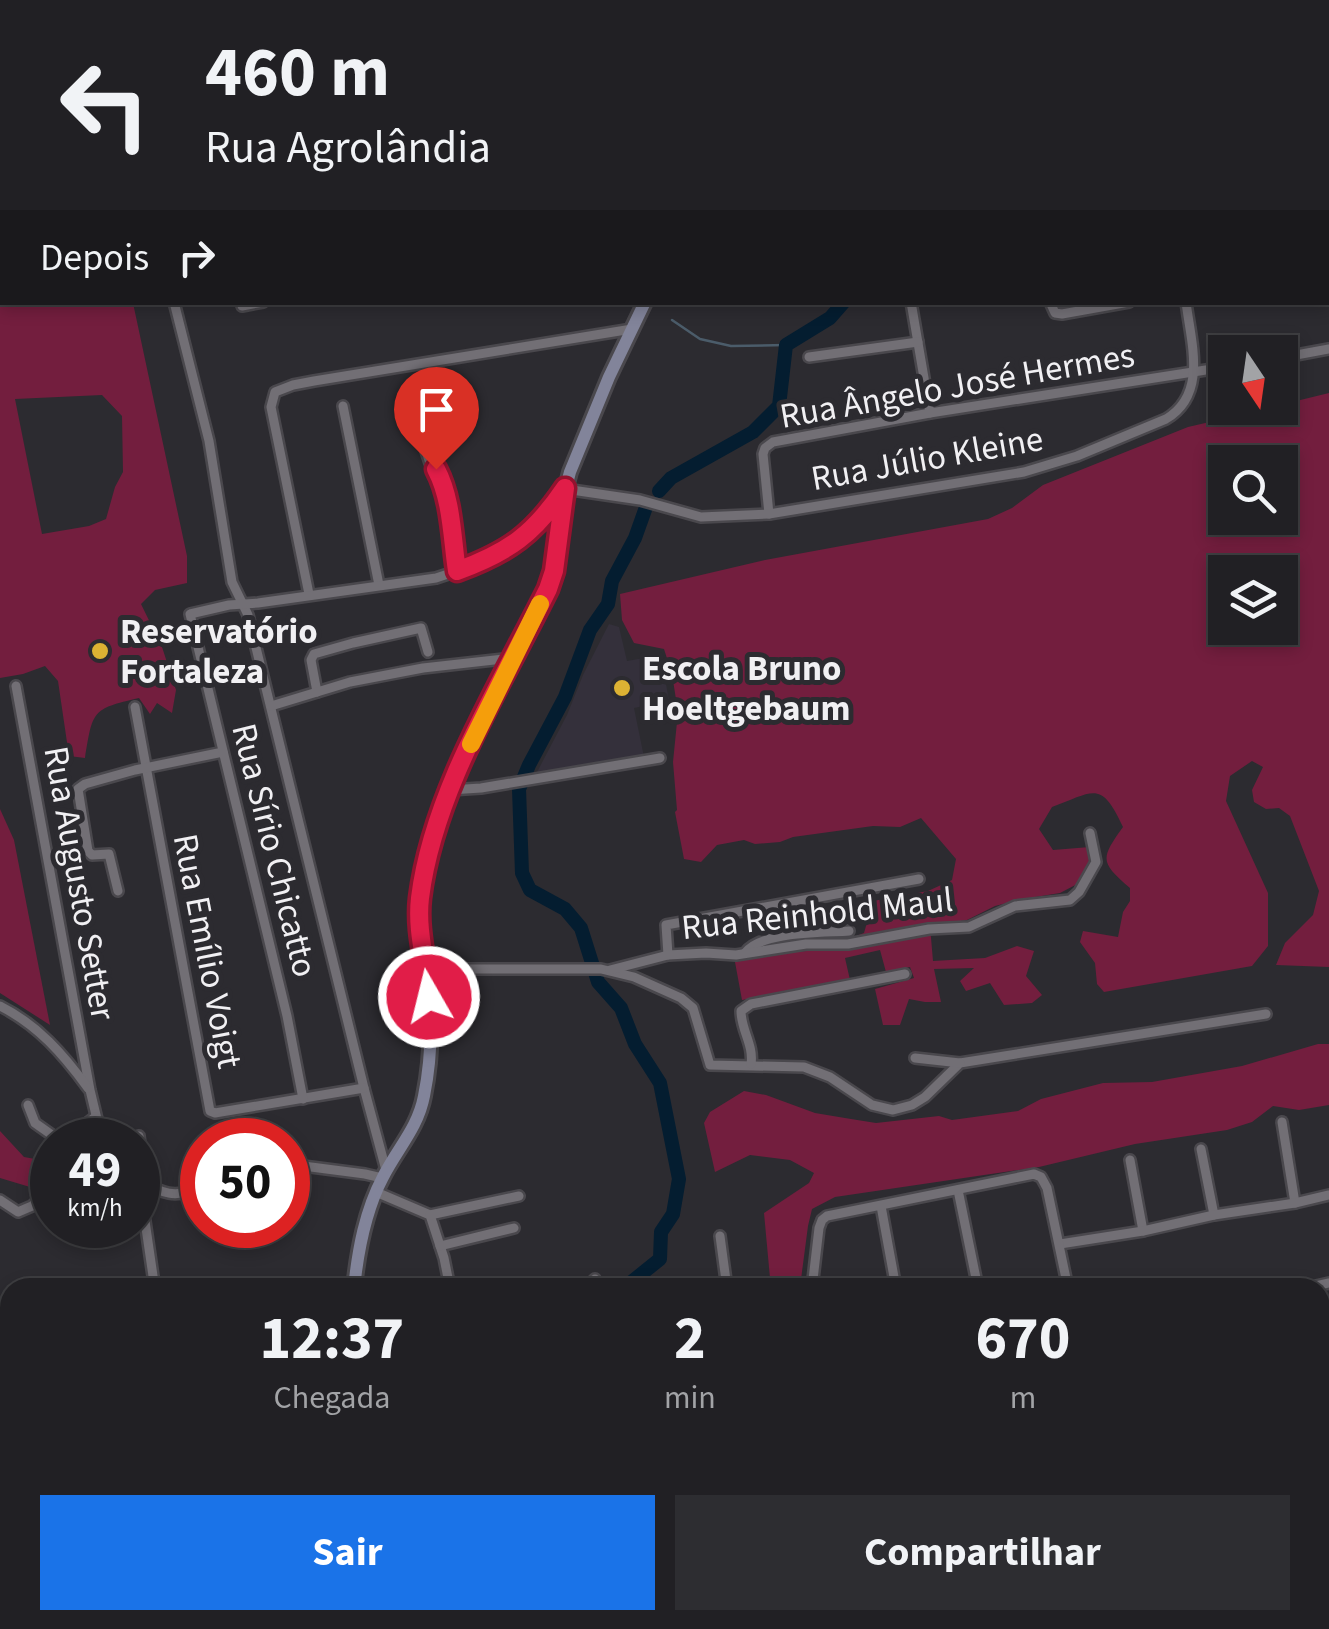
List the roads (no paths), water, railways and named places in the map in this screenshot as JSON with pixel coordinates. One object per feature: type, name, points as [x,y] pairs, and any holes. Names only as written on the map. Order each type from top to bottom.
[{"type":"main road","points":[[356,1278],[362,1236],[381,1180],[410,1136],[423,1102],[430,1023],[419,931],[420,898],[432,844],[450,790],[548,589],[565,488],[609,377],[644,305]]},
{"type":"street","points":[[175,305],[208,441],[232,582],[248,615],[271,706],[364,1088],[381,1180]]},
{"type":"street","points":[[242,306],[247,305]]},
{"type":"street","points":[[912,305],[930,413]]},
{"type":"street","points":[[1051,305],[1055,313],[1062,314],[1115,305]]},
{"type":"street","points":[[1186,305],[1194,372]]},
{"type":"street","points":[[309,594],[271,407],[275,392],[314,381],[632,329]]},
{"type":"street","points":[[809,358],[918,342]]},
{"type":"street","points":[[1298,355],[1329,349]]},
{"type":"street","name":"Rua Ângelo José Hermes","points":[[769,514],[763,454],[773,442],[1208,370]]},
{"type":"street","name":"Rua Júlio Kleine","points":[[565,488],[640,500],[701,517],[769,514],[1024,472],[1077,456],[1177,413],[1189,396],[1194,372]]},
{"type":"street","points":[[343,406],[379,585]]},
{"type":"street","points":[[416,422],[430,463],[441,479],[457,571]]},
{"type":"street","points":[[242,603],[436,578],[457,571],[514,545],[538,524],[565,488]]},
{"type":"street","name":"Rua Sírio Chicatto","points":[[242,603],[190,614],[286,1016],[302,1099]]},
{"type":"street","points":[[317,692],[311,660],[314,654],[422,628],[428,652]]},
{"type":"street","points":[[271,706],[350,682],[423,668],[512,658]]},
{"type":"street","name":"Rua Augusto Setter","points":[[16,686],[96,1118]]},
{"type":"street","name":"Rua Emílio Voigt","points":[[134,706],[210,1111],[364,1088]]},
{"type":"street","points":[[118,891],[109,854],[92,855],[88,851],[78,789],[145,768],[223,752]]},
{"type":"street","points":[[450,790],[660,758]]},
{"type":"street","name":"Rua Reinhold Maul","points":[[605,969],[668,955],[736,956],[806,944],[848,944],[929,929],[969,927],[1015,906],[1070,900],[1096,862],[1090,833]]},
{"type":"street","points":[[668,955],[666,926],[919,879]]},
{"type":"street","points":[[745,953],[751,945],[777,938],[850,931]]},
{"type":"street","points":[[426,968],[605,969],[634,977],[688,1002],[698,1021],[710,1065],[804,1067],[830,1077],[872,1105],[892,1110],[925,1097],[960,1063]]},
{"type":"street","points":[[751,1064],[753,1051],[741,1011],[752,1004],[905,974]]},
{"type":"street","points":[[0,1006],[42,1033],[90,1090]]},
{"type":"street","points":[[915,1058],[960,1063],[1266,1014]]},
{"type":"street","points":[[28,1105],[34,1118]]},
{"type":"street","points":[[1282,1122],[1295,1203]]},
{"type":"street","points":[[1201,1149],[1214,1214]]},
{"type":"street","points":[[1130,1160],[1143,1230]]},
{"type":"street","points":[[310,1167],[381,1180],[430,1215],[448,1278]]},
{"type":"street","points":[[813,1278],[822,1220],[827,1216],[1034,1174],[1041,1177],[1047,1188],[1066,1278]]},
{"type":"street","points":[[958,1190],[976,1278]]},
{"type":"street","points":[[430,1215],[519,1196]]},
{"type":"street","points":[[1060,1244],[1329,1196]]},
{"type":"street","points":[[0,1200],[18,1212],[30,1207]]},
{"type":"street","points":[[880,1206],[894,1278]]},
{"type":"street","points":[[440,1246],[514,1228]]},
{"type":"street","points":[[720,1236],[726,1278]]},
{"type":"street","points":[[149,1248],[153,1276]]},
{"type":"waterway","points":[[659,491],[671,478],[753,432],[779,406],[786,345],[830,318],[841,305]]},
{"type":"waterway","points":[[672,320],[700,339],[731,346],[786,345]]},
{"type":"waterway","points":[[636,1278],[660,1259],[661,1232],[673,1214],[679,1179],[660,1083],[635,1044],[621,1008],[598,982],[581,928],[565,909],[530,890],[522,873],[519,789],[565,697],[590,630],[608,604],[612,581],[645,510]]},
{"type":"place","name":"Reservatório Fortaleza","points":[[100,651]]},
{"type":"place","name":"Escola Bruno Hoeltgebaum","points":[[622,688]]}]
